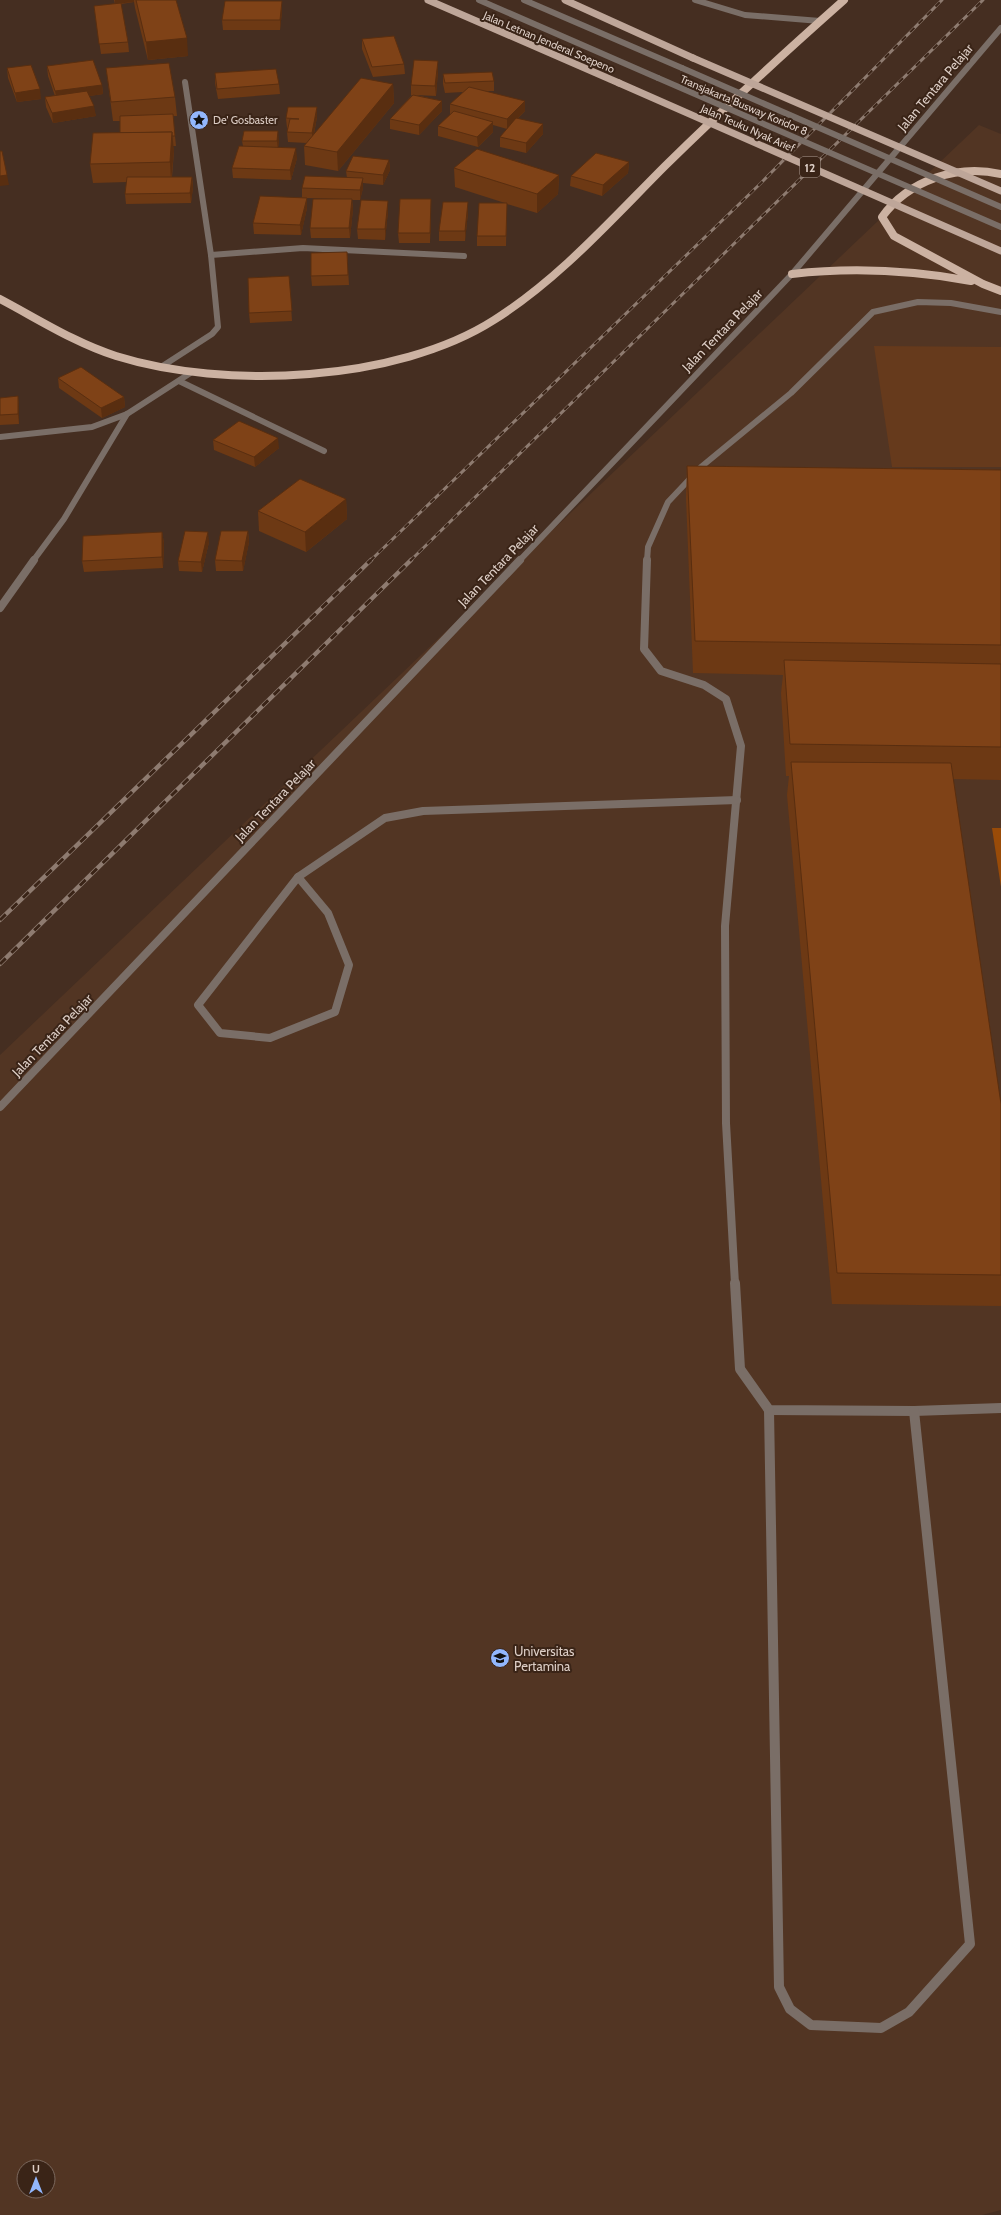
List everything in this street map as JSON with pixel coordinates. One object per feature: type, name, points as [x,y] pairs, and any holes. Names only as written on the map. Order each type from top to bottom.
[{"type":"highway","points":[[0,299],[88,345],[116,356],[162,367],[192,372],[272,376],[336,371],[415,355],[464,337],[506,311],[553,278],[669,162],[844,0]]},
{"type":"highway","points":[[1001,174],[984,170],[949,173],[914,190],[887,209],[882,217],[894,236],[983,284],[1001,291]]},
{"type":"highway","points":[[792,274],[839,268],[888,268],[936,274],[983,284]]},
{"type":"main road","name":"Jalan Letnan Jenderal Soepeno","points":[[428,0],[618,83]]},
{"type":"main road","points":[[566,0],[693,58],[1001,191]]},
{"type":"main road","name":"Jalan Teuku Nyak Arief","points":[[618,83],[1001,251]]},
{"type":"street","name":"Transjakarta Busway Koridor 8","points":[[479,0],[1001,227]]},
{"type":"street","name":"Transjakarta Busway Koridor 8","points":[[524,0],[1001,207]]},
{"type":"street","points":[[695,0],[727,12],[745,15],[820,21]]},
{"type":"street","name":"Jalan Tentara Pelajar","points":[[0,1107],[792,274],[1001,28]]},
{"type":"street","points":[[162,367],[212,334],[218,327],[210,255],[185,82]]},
{"type":"street","points":[[210,255],[304,248],[464,256]]},
{"type":"street","points":[[914,1411],[970,1944],[909,2012],[881,2028],[811,2025],[790,2009],[779,1987],[769,1410],[740,1369],[728,1146],[725,926],[741,746],[726,699],[704,685],[662,671],[644,649],[648,547],[668,502],[701,467],[791,393],[873,312],[918,302],[951,303],[1001,312]]},
{"type":"street","points":[[0,437],[92,427],[127,414],[192,372]]},
{"type":"street","points":[[179,381],[324,451]]},
{"type":"street","points":[[0,608],[64,519],[127,414]]},
{"type":"street","points":[[298,877],[328,913],[349,965],[335,1012],[270,1038],[220,1033],[198,1005],[298,877],[385,818],[423,811],[737,800]]},
{"type":"street","points":[[769,1410],[914,1411],[1001,1408]]},
{"type":"shaded area","name":"Universitas Pertamina","points":[[979,125],[1001,134],[1001,2210],[982,2215],[0,2215],[0,1055]]},
{"type":"shaded area","points":[[874,346],[1001,347],[1001,467],[892,467]]},
{"type":"shaded area","points":[[992,828],[1001,828],[1001,887]]},
{"type":"building","points":[[136,0],[176,0],[187,38],[146,42]]},
{"type":"building","points":[[225,1],[282,1],[280,20],[222,20]]},
{"type":"building","points":[[121,3],[128,42],[99,44],[94,6]]},
{"type":"building","points":[[394,36],[404,64],[372,67],[362,39]]},
{"type":"building","points":[[93,60],[102,85],[55,91],[47,66]]},
{"type":"building","points":[[414,60],[438,61],[435,86],[411,85]]},
{"type":"building","points":[[169,63],[175,97],[111,102],[106,68]]},
{"type":"building","points":[[31,65],[40,89],[15,93],[7,68]]},
{"type":"building","points":[[276,69],[279,84],[217,89],[215,73]]},
{"type":"building","points":[[492,72],[494,81],[445,83],[443,74]]},
{"type":"building","points":[[361,78],[393,84],[337,152],[304,146]]},
{"type":"building","points":[[469,87],[525,101],[507,119],[450,104]]},
{"type":"building","points":[[87,91],[94,106],[52,113],[45,97]]},
{"type":"building","points":[[413,95],[442,101],[419,125],[390,119]]},
{"type":"building","points":[[288,107],[317,107],[312,133],[287,132],[290,119],[299,119],[286,118]]},
{"type":"building","points":[[454,111],[493,122],[477,137],[438,126]]},
{"type":"building","points":[[173,114],[175,136],[172,136],[172,132],[120,133],[120,116]]},
{"type":"building","points":[[516,118],[543,124],[526,143],[500,137]]},
{"type":"building","points":[[244,131],[278,131],[277,141],[242,141]]},
{"type":"building","points":[[172,132],[170,162],[90,164],[93,133]]},
{"type":"building","points":[[239,146],[296,148],[290,170],[232,168]]},
{"type":"building","points":[[477,149],[559,175],[537,194],[454,168]]},
{"type":"building","points":[[0,151],[2,151],[7,175],[0,176]]},
{"type":"building","points":[[596,153],[629,162],[603,185],[571,176]]},
{"type":"building","points":[[353,156],[389,160],[383,175],[346,171]]},
{"type":"building","points":[[305,176],[363,178],[360,190],[302,188]]},
{"type":"building","points":[[127,177],[192,177],[190,193],[125,194]]},
{"type":"building","points":[[260,196],[307,198],[300,225],[253,223]]},
{"type":"building","points":[[313,199],[352,199],[349,228],[310,228]]},
{"type":"building","points":[[400,199],[431,199],[430,233],[398,233]]},
{"type":"building","points":[[361,200],[388,201],[385,229],[357,229]]},
{"type":"building","points":[[443,202],[468,202],[465,231],[439,231]]},
{"type":"building","points":[[479,203],[507,203],[506,236],[477,236]]},
{"type":"building","points":[[347,252],[348,275],[311,276],[311,253]]},
{"type":"building","points":[[289,276],[292,311],[249,313],[248,278]]},
{"type":"building","points":[[81,367],[124,397],[101,408],[58,378]]},
{"type":"building","points":[[18,396],[18,414],[0,415],[0,398]]},
{"type":"building","points":[[239,421],[278,438],[254,457],[213,440]]},
{"type":"building","points":[[687,466],[1001,470],[1001,645],[695,641]]},
{"type":"building","points":[[300,479],[346,499],[305,532],[258,511]]},
{"type":"building","points":[[185,531],[208,532],[201,562],[178,561]]},
{"type":"building","points":[[221,531],[248,531],[242,561],[215,560]]},
{"type":"building","points":[[162,532],[162,557],[82,561],[83,536]]},
{"type":"building","points":[[784,660],[1001,664],[1001,747],[790,744]]},
{"type":"building","points":[[791,762],[951,763],[1001,1104],[1001,1275],[837,1273]]},
{"type":"railway","points":[[370,561],[761,183],[942,0]]},
{"type":"railway","points":[[410,561],[983,0]]},
{"type":"railway","points":[[0,920],[371,560]]},
{"type":"railway","points":[[0,964],[411,560]]},
{"type":"place","name":"De' Gosbaster","points":[[199,120]]},
{"type":"place","name":"Universitas Pertamina","points":[[500,1658]]}]
